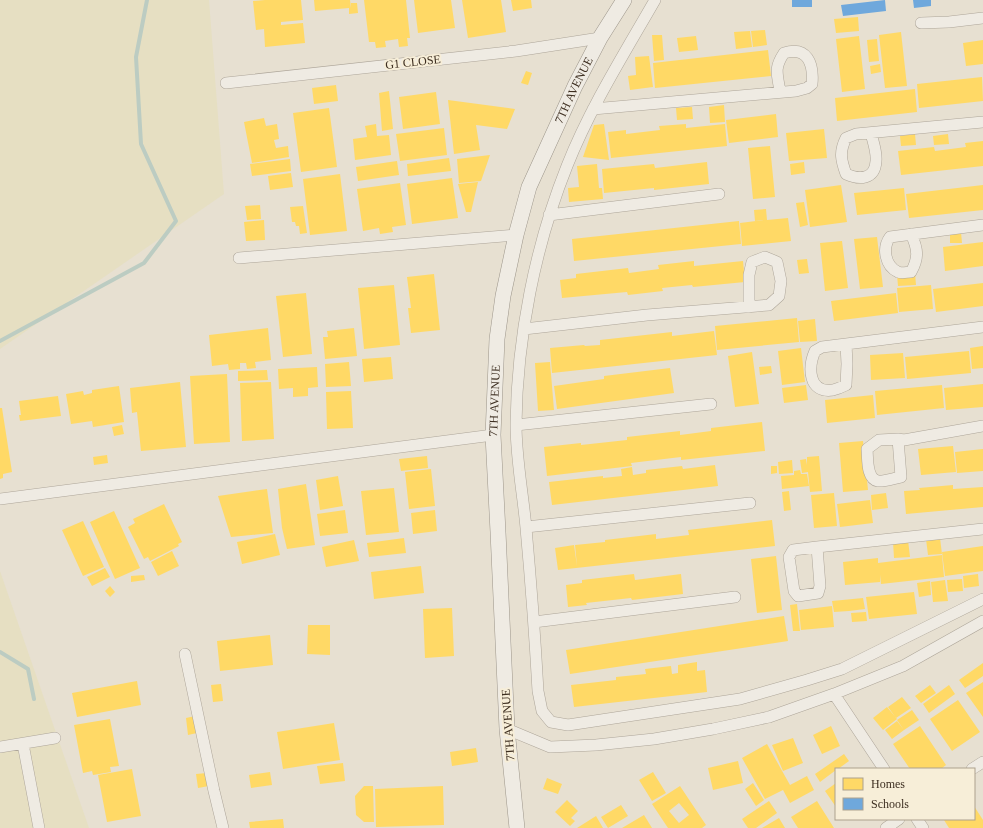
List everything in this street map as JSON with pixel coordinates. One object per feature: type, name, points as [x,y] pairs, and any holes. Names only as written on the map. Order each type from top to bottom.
[{"type":"main road","name":"7TH AVENUE","points":[[517,828],[507,729],[492,435],[497,339],[503,296],[516,235],[530,187],[575,86],[600,38],[624,0]]},
{"type":"street","points":[[655,0],[593,109],[567,166],[549,215],[528,301],[519,374],[516,425],[534,622],[538,691],[542,711],[551,722],[568,726],[740,699],[842,669],[983,599]]},
{"type":"street","points":[[921,23],[949,22],[983,18]]},
{"type":"street","name":"G1 CLOSE","points":[[226,83],[516,51],[600,38]]},
{"type":"street","points":[[593,109],[780,91]]},
{"type":"street","points":[[871,133],[983,122]]},
{"type":"street","points":[[549,215],[719,194]]},
{"type":"street","points":[[911,234],[983,225]]},
{"type":"street","points":[[239,258],[516,235]]},
{"type":"street","points":[[524,329],[647,314],[768,306],[779,296],[781,281],[777,262],[765,257],[752,262],[749,274],[749,307]]},
{"type":"street","points":[[846,344],[846,385],[833,390],[820,389],[815,385],[810,375],[814,351],[822,347],[846,344],[983,327]]},
{"type":"street","points":[[516,425],[711,404]]},
{"type":"street","points":[[898,439],[904,440],[983,426]]},
{"type":"street","points":[[0,499],[492,435]]},
{"type":"street","points":[[526,527],[750,503]]},
{"type":"street","points":[[817,547],[820,586],[818,593],[798,596],[794,590],[789,557],[793,550],[817,547],[983,529]]},
{"type":"street","points":[[534,622],[735,597]]},
{"type":"street","points":[[507,729],[550,747],[596,745],[654,739],[713,729],[769,717],[834,694],[903,666],[983,621]]},
{"type":"street","points":[[185,654],[223,828]]},
{"type":"street","points":[[834,694],[883,768]]},
{"type":"street","points":[[0,747],[55,738]]},
{"type":"street","points":[[23,744],[39,828]]},
{"type":"street","points":[[974,768],[983,762]]},
{"type":"street","points":[[886,828],[898,820]]},
{"type":"shaded area","points":[[0,0],[209,0],[224,194],[0,349]]},
{"type":"shaded area","points":[[0,571],[89,828],[0,828]]},
{"type":"building: Homes","points":[[301,0],[303,20],[281,22],[281,25],[303,23],[305,43],[265,47],[264,29],[256,30],[253,1]]},
{"type":"building: Homes","points":[[314,0],[350,0],[351,8],[351,3],[357,3],[358,13],[349,14],[349,8],[315,11]]},
{"type":"building: Homes","points":[[364,0],[406,0],[410,38],[407,38],[408,46],[399,47],[398,39],[385,41],[386,47],[376,48],[375,42],[369,42]]},
{"type":"building: Homes","points":[[414,0],[451,0],[455,28],[418,33]]},
{"type":"building: Homes","points":[[462,0],[501,0],[506,32],[468,38]]},
{"type":"building: Homes","points":[[511,0],[531,0],[532,8],[513,11]]},
{"type":"building: Homes","points":[[858,17],[859,31],[836,33],[834,19]]},
{"type":"building: Homes","points":[[765,30],[767,45],[753,47],[751,31]]},
{"type":"building: Homes","points":[[750,31],[752,47],[736,49],[734,32]]},
{"type":"building: Homes","points":[[901,32],[907,86],[885,88],[879,35]]},
{"type":"building: Homes","points":[[652,35],[662,35],[664,60],[654,61]]},
{"type":"building: Homes","points":[[696,36],[698,50],[679,52],[677,38]]},
{"type":"building: Homes","points":[[859,36],[865,89],[842,92],[836,39]]},
{"type":"building: Homes","points":[[877,39],[879,61],[869,62],[867,40]]},
{"type":"building: Homes","points":[[983,40],[983,64],[966,66],[963,43]]},
{"type":"building: Homes","points":[[768,50],[771,76],[655,88],[653,63]]},
{"type":"building: Homes","points":[[649,56],[653,87],[630,90],[628,76],[636,75],[635,57]]},
{"type":"building: Homes","points":[[880,64],[881,72],[871,74],[870,66]]},
{"type":"building: Homes","points":[[526,71],[532,73],[528,85],[521,83]]},
{"type":"building: Homes","points":[[982,77],[983,101],[919,108],[917,84]]},
{"type":"building: Homes","points":[[336,85],[338,101],[314,104],[312,88]]},
{"type":"building: Homes","points":[[915,89],[917,112],[837,121],[835,98]]},
{"type":"building: Homes","points":[[389,91],[393,129],[382,131],[379,93]]},
{"type":"building: Homes","points":[[436,92],[440,124],[403,129],[399,97]]},
{"type":"building: Homes","points":[[448,100],[515,109],[507,129],[476,125],[480,150],[454,154]]},
{"type":"building: Homes","points":[[724,105],[725,122],[710,123],[709,107]]},
{"type":"building: Homes","points":[[692,107],[693,119],[677,120],[676,108]]},
{"type":"building: Homes","points":[[329,108],[337,167],[301,172],[293,113]]},
{"type":"building: Homes","points":[[776,114],[778,137],[729,143],[726,120]]},
{"type":"building: Homes","points":[[264,118],[266,126],[277,124],[279,139],[274,140],[276,148],[288,146],[289,157],[252,163],[244,122]]},
{"type":"building: Homes","points":[[376,124],[377,136],[389,135],[391,155],[355,160],[353,139],[367,137],[365,126]]},
{"type":"building: Homes","points":[[604,124],[609,160],[583,157],[594,125]]},
{"type":"building: Homes","points":[[686,124],[686,128],[725,124],[727,146],[611,158],[608,132],[626,130],[626,134],[660,130],[659,126]]},
{"type":"building: Homes","points":[[444,128],[447,155],[400,161],[396,134]]},
{"type":"building: Homes","points":[[824,129],[827,158],[789,161],[786,133]]},
{"type":"building: Homes","points":[[915,134],[916,145],[901,146],[900,136]]},
{"type":"building: Homes","points":[[948,134],[949,144],[934,145],[933,136]]},
{"type":"building: Homes","points":[[983,141],[983,166],[901,175],[898,151],[934,147],[935,151],[966,147],[965,143]]},
{"type":"building: Homes","points":[[770,146],[775,197],[753,199],[748,148]]},
{"type":"building: Homes","points":[[490,155],[481,181],[459,183],[457,159]]},
{"type":"building: Homes","points":[[449,158],[451,171],[408,176],[407,164]]},
{"type":"building: Homes","points":[[290,159],[291,171],[252,176],[250,164]]},
{"type":"building: Homes","points":[[397,161],[399,175],[358,181],[356,167]]},
{"type":"building: Homes","points":[[707,162],[709,184],[654,190],[654,188],[604,193],[602,169],[654,164],[655,168]]},
{"type":"building: Homes","points":[[804,162],[805,173],[791,175],[790,164]]},
{"type":"building: Homes","points":[[597,164],[599,188],[602,188],[603,199],[569,202],[568,188],[579,187],[577,166]]},
{"type":"building: Homes","points":[[291,173],[293,187],[270,190],[268,176]]},
{"type":"building: Homes","points":[[340,174],[347,231],[310,235],[303,179]]},
{"type":"building: Homes","points":[[452,178],[458,218],[412,224],[407,184]]},
{"type":"building: Homes","points":[[478,182],[471,212],[466,212],[458,184]]},
{"type":"building: Homes","points":[[400,183],[406,225],[392,227],[393,232],[380,234],[379,228],[363,231],[357,189]]},
{"type":"building: Homes","points":[[841,185],[847,222],[810,227],[805,190]]},
{"type":"building: Homes","points":[[983,185],[983,210],[909,218],[906,194]]},
{"type":"building: Homes","points":[[904,188],[906,210],[857,215],[854,193]]},
{"type":"building: Homes","points":[[804,202],[808,225],[800,227],[796,203]]},
{"type":"building: Homes","points":[[260,205],[261,219],[247,220],[245,206]]},
{"type":"building: Homes","points":[[303,206],[307,233],[300,234],[299,226],[296,226],[295,222],[292,222],[290,207]]},
{"type":"building: Homes","points":[[766,209],[767,220],[788,218],[791,241],[742,246],[740,223],[765,220],[755,221],[754,210]]},
{"type":"building: Homes","points":[[264,220],[265,240],[246,241],[244,222]]},
{"type":"building: Homes","points":[[739,221],[741,244],[574,261],[572,239]]},
{"type":"building: Homes","points":[[950,232],[961,232],[962,243],[950,243]]},
{"type":"building: Homes","points":[[877,237],[883,287],[860,289],[854,239]]},
{"type":"building: Homes","points":[[842,241],[848,288],[825,291],[820,243]]},
{"type":"building: Homes","points":[[983,242],[983,266],[945,271],[943,247]]},
{"type":"building: Homes","points":[[807,259],[809,273],[799,274],[797,260]]},
{"type":"building: Homes","points":[[694,261],[694,266],[743,261],[745,282],[693,287],[692,285],[662,288],[663,291],[628,295],[627,292],[562,298],[560,280],[576,278],[576,274],[628,268],[629,273],[659,269],[658,265]]},
{"type":"building: Homes","points":[[915,273],[916,285],[898,286],[897,275]]},
{"type":"building: Homes","points":[[434,274],[440,330],[411,333],[408,308],[411,308],[407,277]]},
{"type":"building: Homes","points":[[983,283],[983,306],[936,312],[933,289]]},
{"type":"building: Homes","points":[[394,285],[400,345],[364,349],[358,288]]},
{"type":"building: Homes","points":[[931,285],[933,309],[899,312],[897,288]]},
{"type":"building: Homes","points":[[306,293],[312,354],[283,357],[276,296]]},
{"type":"building: Homes","points":[[896,293],[898,313],[834,321],[831,301]]},
{"type":"building: Homes","points":[[797,318],[799,342],[717,350],[715,326]]},
{"type":"building: Homes","points":[[815,319],[817,341],[800,342],[798,321]]},
{"type":"building: Homes","points":[[268,328],[271,360],[255,362],[256,368],[247,369],[246,363],[240,363],[240,369],[229,370],[228,364],[212,366],[209,335]]},
{"type":"building: Homes","points":[[354,328],[357,356],[325,359],[323,337],[328,337],[327,331]]},
{"type":"building: Homes","points":[[714,331],[717,355],[552,373],[550,348],[600,345],[600,340],[672,332],[672,336]]},
{"type":"building: Homes","points":[[983,346],[983,368],[972,369],[970,348]]},
{"type":"building: Homes","points":[[801,348],[805,382],[782,385],[778,351]]},
{"type":"building: Homes","points":[[969,351],[971,373],[907,379],[905,357]]},
{"type":"building: Homes","points":[[752,352],[759,404],[735,407],[728,356]]},
{"type":"building: Homes","points":[[903,353],[905,378],[871,380],[870,355]]},
{"type":"building: Homes","points":[[391,357],[393,379],[364,382],[362,359]]},
{"type":"building: Homes","points":[[349,362],[351,386],[326,387],[325,364]]},
{"type":"building: Homes","points":[[550,362],[554,410],[538,411],[535,363]]},
{"type":"building: Homes","points":[[771,366],[772,373],[760,375],[759,367]]},
{"type":"building: Homes","points":[[317,367],[318,387],[308,388],[308,396],[293,397],[293,388],[279,389],[278,369]]},
{"type":"building: Homes","points":[[670,368],[674,393],[557,409],[554,386],[604,379],[604,376]]},
{"type":"building: Homes","points":[[267,370],[268,380],[238,381],[238,371]]},
{"type":"building: Homes","points":[[227,374],[230,442],[194,444],[190,376]]},
{"type":"building: Homes","points":[[180,382],[186,447],[141,451],[137,412],[132,413],[130,388]]},
{"type":"building: Homes","points":[[271,382],[274,439],[242,441],[240,383]]},
{"type":"building: Homes","points":[[983,384],[983,407],[946,410],[944,388]]},
{"type":"building: Homes","points":[[806,385],[808,400],[784,403],[782,388]]},
{"type":"building: Homes","points":[[942,385],[944,408],[877,415],[875,391]]},
{"type":"building: Homes","points":[[119,386],[124,422],[93,427],[92,421],[71,424],[66,394],[83,391],[84,395],[92,393],[92,390]]},
{"type":"building: Homes","points":[[351,391],[353,428],[327,429],[326,392]]},
{"type":"building: Homes","points":[[873,395],[875,418],[827,423],[825,400]]},
{"type":"building: Homes","points":[[58,396],[61,416],[20,421],[19,415],[21,415],[19,401]]},
{"type":"building: Homes","points":[[0,408],[2,408],[12,472],[3,474],[3,478],[0,479]]},
{"type":"building: Homes","points":[[762,422],[765,451],[681,460],[681,457],[631,463],[632,466],[547,476],[544,447],[627,440],[627,437],[680,431],[680,435],[711,431],[711,428]]},
{"type":"building: Homes","points":[[122,425],[124,434],[114,436],[112,427]]},
{"type":"building: Homes","points":[[863,441],[868,490],[843,492],[839,443]]},
{"type":"building: Homes","points":[[953,446],[956,472],[921,475],[918,449]]},
{"type":"building: Homes","points":[[983,449],[983,471],[957,473],[955,452]]},
{"type":"building: Homes","points":[[107,455],[108,463],[94,465],[93,457]]},
{"type":"building: Homes","points":[[427,456],[428,468],[401,471],[399,459]]},
{"type":"building: Homes","points":[[819,456],[822,491],[810,492],[808,472],[802,473],[800,460],[806,459],[807,465],[807,457]]},
{"type":"building: Homes","points":[[792,460],[793,473],[779,474],[778,462]]},
{"type":"building: Homes","points":[[715,465],[718,486],[552,505],[549,482],[603,476],[603,478],[622,476],[621,469],[632,467],[633,475],[646,473],[646,470],[682,466],[683,469]]},
{"type":"building: Homes","points":[[771,466],[777,466],[777,473],[771,474]]},
{"type":"building: Homes","points":[[431,469],[435,506],[409,509],[405,472]]},
{"type":"building: Homes","points":[[800,470],[801,474],[807,474],[809,486],[782,489],[781,476],[794,475],[794,471]]},
{"type":"building: Homes","points":[[338,476],[343,506],[320,510],[316,480]]},
{"type":"building: Homes","points":[[306,484],[315,545],[287,549],[282,528],[278,489]]},
{"type":"building: Homes","points":[[953,485],[953,489],[983,487],[983,507],[906,514],[904,491]]},
{"type":"building: Homes","points":[[394,488],[399,532],[366,535],[361,491]]},
{"type":"building: Homes","points":[[267,489],[273,533],[231,537],[218,496]]},
{"type":"building: Homes","points":[[789,491],[791,510],[784,511],[782,492]]},
{"type":"building: Homes","points":[[834,493],[837,526],[814,528],[811,495]]},
{"type":"building: Homes","points":[[886,493],[888,508],[872,510],[871,495]]},
{"type":"building: Homes","points":[[870,500],[873,523],[840,527],[837,504]]},
{"type":"building: Homes","points":[[164,504],[182,542],[178,544],[179,546],[150,561],[148,557],[144,559],[128,527],[135,523],[133,519]]},
{"type":"building: Homes","points":[[345,510],[348,533],[320,536],[317,514]]},
{"type":"building: Homes","points":[[435,510],[437,531],[413,534],[411,513]]},
{"type":"building: Homes","points":[[114,511],[140,568],[115,579],[90,522]]},
{"type":"building: Homes","points":[[772,520],[775,546],[558,570],[555,548],[574,545],[577,566],[575,545],[656,534],[656,539],[689,535],[688,530]]},
{"type":"building: Homes","points":[[83,521],[104,567],[83,576],[62,530]]},
{"type":"building: Homes","points":[[275,534],[280,555],[242,564],[237,542]]},
{"type":"building: Homes","points":[[404,538],[406,553],[369,557],[367,543]]},
{"type":"building: Homes","points":[[940,538],[942,554],[928,555],[926,539]]},
{"type":"building: Homes","points":[[354,540],[359,561],[326,567],[322,547]]},
{"type":"building: Homes","points":[[908,540],[910,557],[894,558],[893,542]]},
{"type":"building: Homes","points":[[983,546],[983,571],[945,576],[942,552]]},
{"type":"building: Homes","points":[[172,551],[179,566],[158,576],[151,562]]},
{"type":"building: Homes","points":[[942,555],[944,577],[881,584],[880,575],[880,582],[845,585],[843,562],[878,558],[878,563]]},
{"type":"building: Homes","points":[[776,556],[782,610],[757,613],[751,559]]},
{"type":"building: Homes","points":[[421,566],[424,593],[374,599],[371,572]]},
{"type":"building: Homes","points":[[105,568],[110,577],[92,586],[87,577]]},
{"type":"building: Homes","points":[[634,574],[635,580],[681,574],[683,594],[632,600],[631,598],[586,603],[587,605],[568,607],[566,585],[582,583],[582,580]]},
{"type":"building: Homes","points":[[978,574],[979,586],[964,588],[963,576]]},
{"type":"building: Homes","points":[[144,575],[145,580],[131,582],[131,576]]},
{"type":"building: Homes","points":[[962,579],[963,591],[948,592],[947,580]]},
{"type":"building: Homes","points":[[945,580],[948,601],[933,602],[931,582]]},
{"type":"building: Homes","points":[[930,581],[931,595],[919,597],[917,583]]},
{"type":"building: Homes","points":[[110,586],[115,592],[110,597],[105,591]]},
{"type":"building: Homes","points":[[914,592],[917,614],[869,619],[866,597]]},
{"type":"building: Homes","points":[[863,598],[865,609],[834,612],[832,601]]},
{"type":"building: Homes","points":[[797,604],[800,631],[793,631],[790,605]]},
{"type":"building: Homes","points":[[832,606],[834,627],[801,630],[799,610]]},
{"type":"building: Homes","points":[[452,608],[454,656],[425,658],[423,609]]},
{"type":"building: Homes","points":[[866,612],[867,621],[852,622],[851,613]]},
{"type":"building: Homes","points":[[784,616],[788,641],[570,674],[566,650]]},
{"type":"building: Homes","points":[[308,625],[330,625],[330,655],[307,654]]},
{"type":"building: Homes","points":[[270,635],[273,665],[220,671],[217,641]]},
{"type":"building: Homes","points":[[697,662],[697,671],[705,670],[707,692],[574,707],[571,685],[616,680],[616,677],[646,674],[645,669],[671,666],[672,674],[678,673],[678,665]]},
{"type":"building: Homes","points":[[983,663],[983,676],[965,688],[959,680]]},
{"type":"building: Homes","points":[[137,681],[141,705],[77,717],[72,693]]},
{"type":"building: Homes","points":[[983,682],[983,717],[966,693]]},
{"type":"building: Homes","points":[[221,684],[223,701],[213,702],[211,685]]},
{"type":"building: Homes","points":[[930,685],[936,693],[921,703],[915,696]]},
{"type":"building: Homes","points":[[949,685],[955,694],[929,713],[923,704]]},
{"type":"building: Homes","points":[[902,697],[911,708],[896,718],[888,707]]},
{"type":"building: Homes","points":[[958,700],[980,732],[952,751],[930,719]]},
{"type":"building: Homes","points":[[887,707],[897,719],[883,730],[873,718]]},
{"type":"building: Homes","points":[[912,710],[919,720],[904,730],[897,720]]},
{"type":"building: Homes","points":[[195,716],[197,733],[188,735],[186,718]]},
{"type":"building: Homes","points":[[110,719],[119,766],[110,767],[111,772],[93,775],[92,771],[83,773],[74,725]]},
{"type":"building: Homes","points":[[897,721],[904,730],[892,739],[885,730]]},
{"type":"building: Homes","points":[[334,723],[340,760],[283,769],[277,732]]},
{"type":"building: Homes","points":[[831,726],[840,746],[822,754],[813,735]]},
{"type":"building: Homes","points":[[920,726],[946,765],[942,768],[909,768],[893,744]]},
{"type":"building: Homes","points":[[793,738],[803,763],[783,771],[772,745]]},
{"type":"building: Homes","points":[[767,744],[790,785],[807,776],[814,790],[790,803],[783,790],[765,799],[742,758]]},
{"type":"building: Homes","points":[[476,748],[478,762],[452,766],[450,752]]},
{"type":"building: Homes","points":[[844,754],[849,761],[839,768],[835,768],[835,771],[820,782],[815,774]]},
{"type":"building: Homes","points":[[738,761],[743,783],[713,790],[708,768]]},
{"type":"building: Homes","points":[[343,763],[345,781],[320,784],[317,766]]},
{"type":"building: Homes","points":[[132,769],[141,816],[107,822],[98,775]]},
{"type":"building: Homes","points":[[270,772],[272,785],[251,788],[249,775]]},
{"type":"building: Homes","points":[[653,772],[666,793],[652,801],[639,780]]},
{"type":"building: Homes","points":[[207,773],[209,786],[198,788],[196,774]]},
{"type":"building: Homes","points":[[547,778],[562,784],[558,794],[543,789]]},
{"type":"building: Homes","points":[[753,783],[764,800],[756,806],[745,789]]},
{"type":"building: Homes","points":[[835,784],[835,806],[825,791]]},
{"type":"building: Homes","points":[[364,786],[373,786],[374,822],[364,822],[356,815],[355,796]]},
{"type":"building: Homes","points":[[443,786],[444,825],[376,827],[375,789]]},
{"type":"building: Homes","points":[[680,786],[706,825],[702,828],[668,828],[652,804]],"holes":[[[679,803],[689,815],[679,823],[669,811]]]},
{"type":"building: Homes","points":[[567,800],[578,811],[571,818],[575,821],[570,826],[555,812]]},
{"type":"building: Homes","points":[[769,801],[777,813],[756,828],[748,828],[742,819]]},
{"type":"building: Homes","points":[[817,801],[834,828],[798,828],[791,817]]},
{"type":"building: Homes","points":[[621,805],[628,816],[608,828],[601,817]]},
{"type":"building: Homes","points":[[975,808],[983,820],[983,828],[949,828],[944,820],[975,820]]},
{"type":"building: Homes","points":[[644,815],[652,828],[622,828]]},
{"type":"building: Homes","points":[[596,816],[603,828],[577,828]]},
{"type":"building: Homes","points":[[779,818],[785,828],[762,828]]},
{"type":"building: Homes","points":[[283,819],[284,828],[250,828],[249,822]]},
{"type":"building: Schools","points":[[792,0],[812,0],[812,7],[792,7]]},
{"type":"building: Schools","points":[[885,0],[886,11],[843,16],[841,5]]},
{"type":"building: Schools","points":[[913,0],[931,0],[931,6],[914,8]]},
{"type":"waterway","points":[[0,341],[144,263],[176,221],[141,144],[136,57],[147,0]]},
{"type":"waterway","points":[[0,652],[28,669],[34,699]]}]
